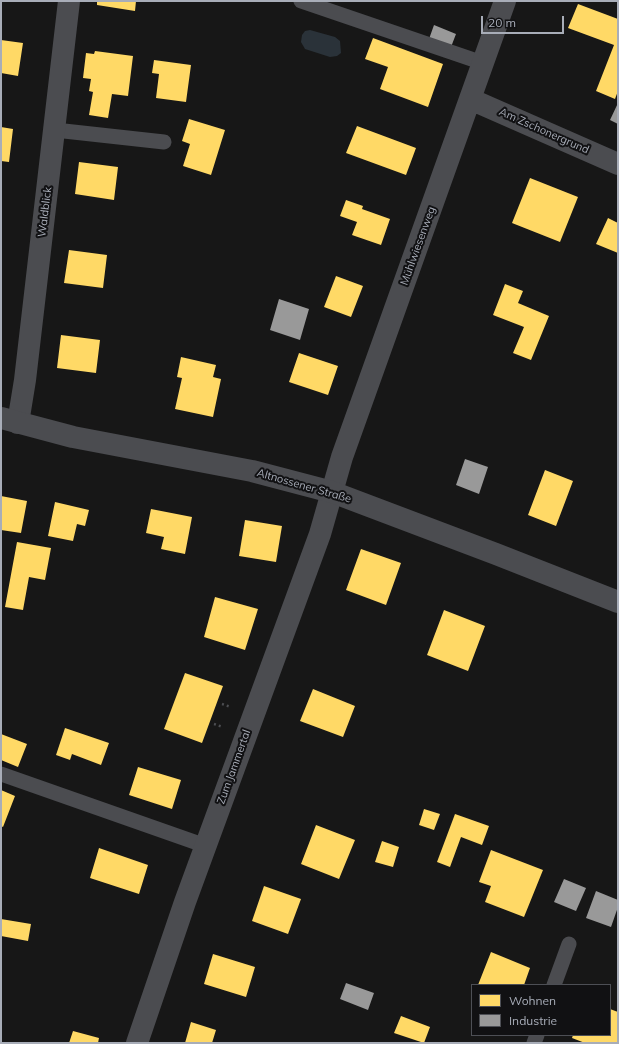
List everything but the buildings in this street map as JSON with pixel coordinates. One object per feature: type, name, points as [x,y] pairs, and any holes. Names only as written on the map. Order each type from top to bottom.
[{"type":"street","name":"Waldblick","points":[[9,420],[23,398],[69,1]]},
{"type":"street","name":"Mühlwiesenweg","points":[[332,492],[342,457],[505,1]]},
{"type":"street","name":"Am Zschonergrund","points":[[470,99],[618,164]]},
{"type":"street","name":"Altnossener Straße","points":[[9,420],[73,437],[252,471],[332,492],[618,602]]},
{"type":"street","name":"Zum Jammertal","points":[[137,1043],[185,902],[320,534],[332,492]]},
{"type":"lane","points":[[301,1],[483,63]]},
{"type":"lane","points":[[55,130],[164,142]]},
{"type":"lane","points":[[1,774],[206,846]]},
{"type":"lane","points":[[554,984],[569,944]]},
{"type":"shaded area","points":[[310,30],[335,37],[340,41],[341,53],[337,56],[330,57],[305,49],[301,42],[302,35],[305,31]]}]
